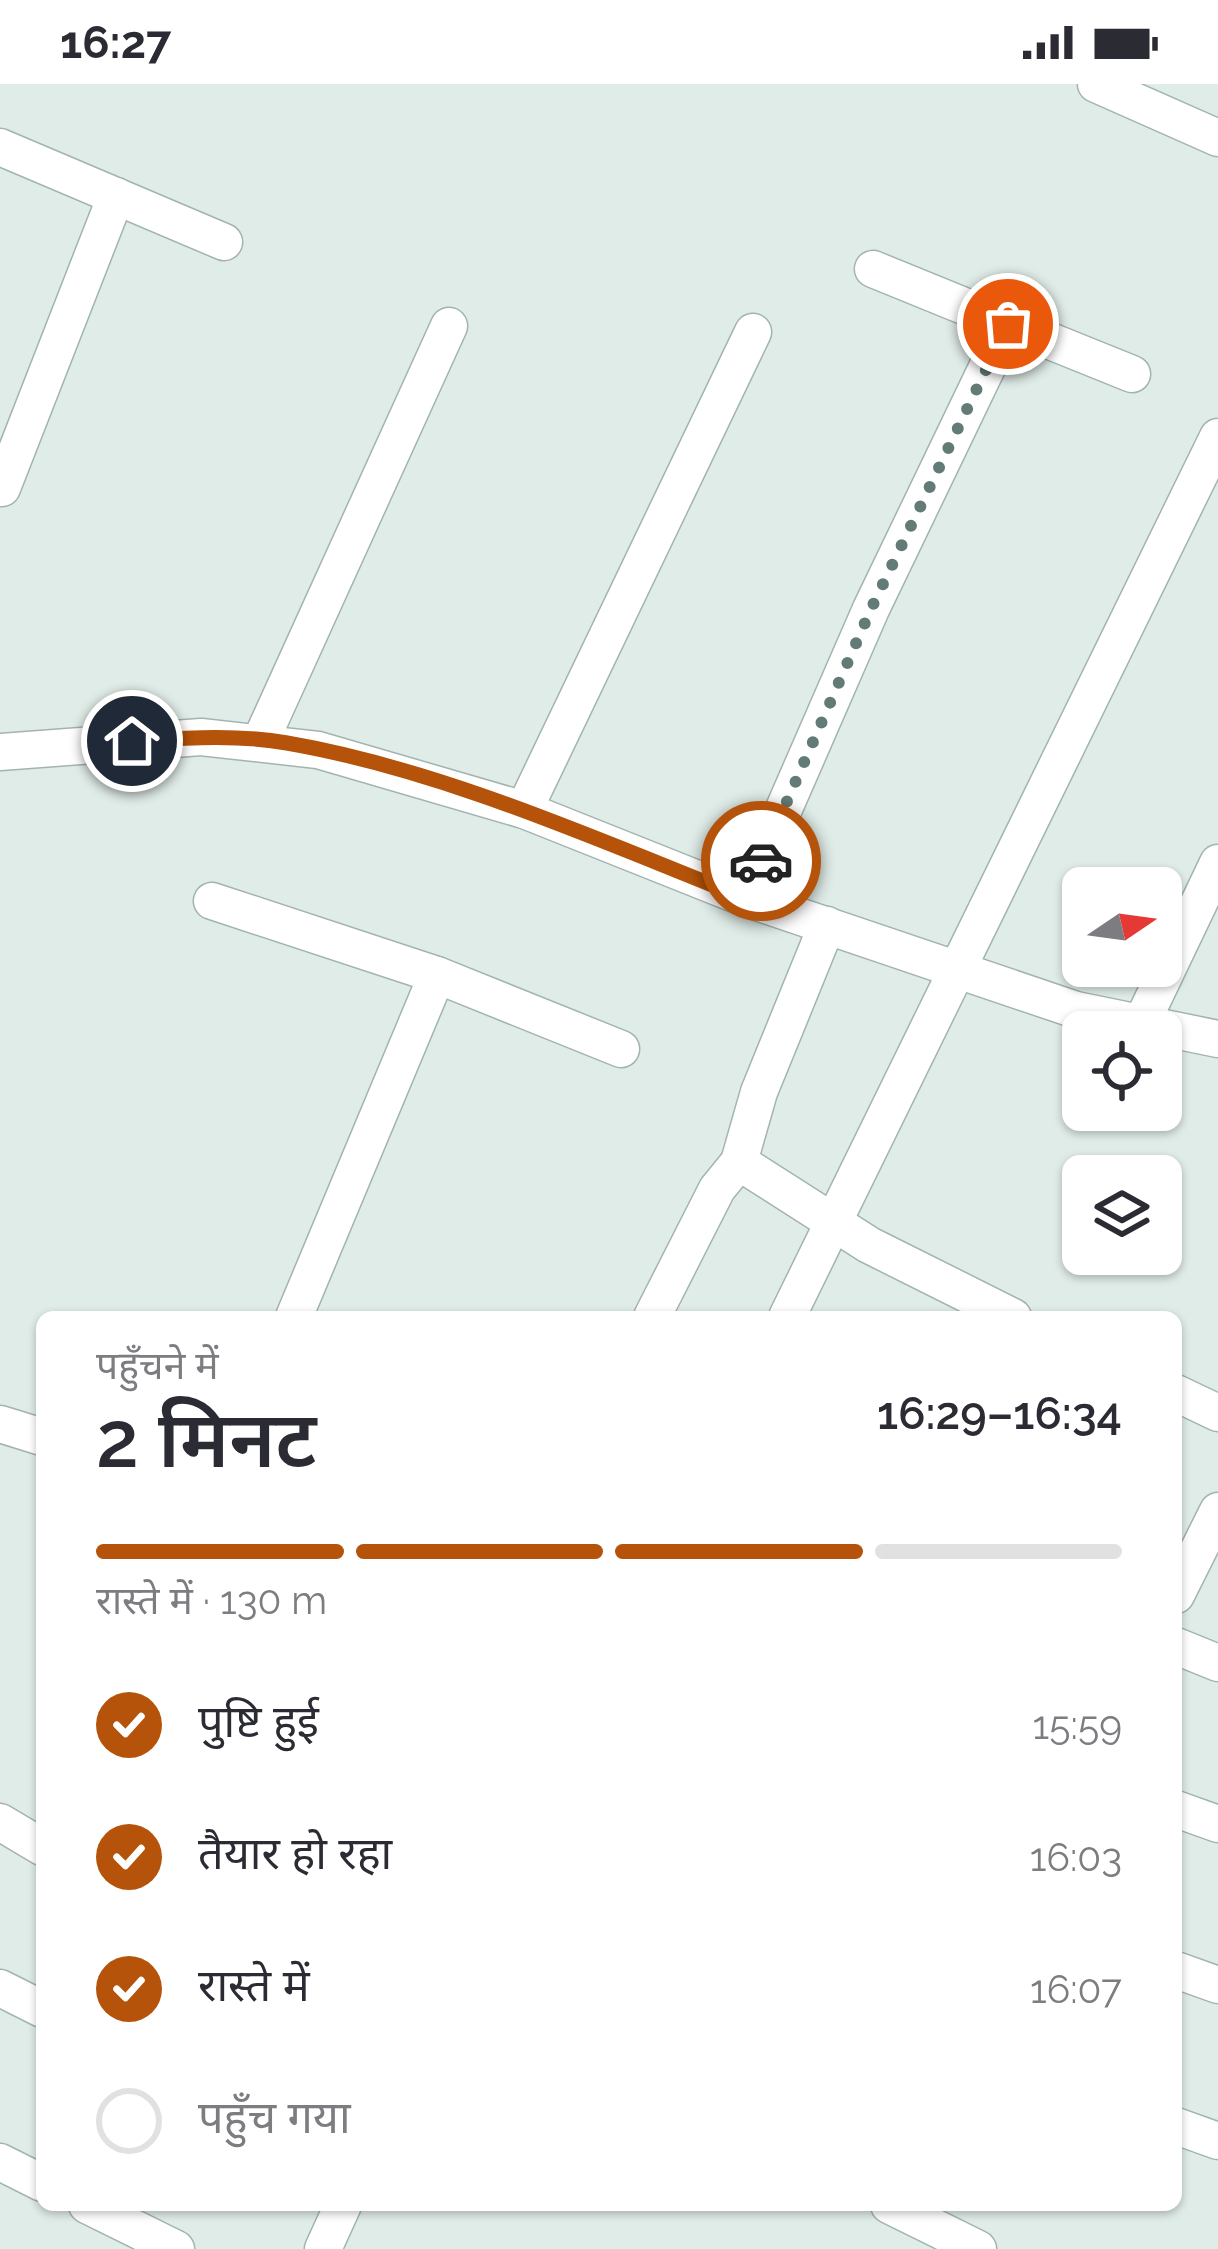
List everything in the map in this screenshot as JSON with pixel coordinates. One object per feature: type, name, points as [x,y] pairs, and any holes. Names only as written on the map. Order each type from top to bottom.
[{"type":"street","points":[[1096,84],[1218,138]]},
{"type":"street","points":[[0,147],[224,242]]},
{"type":"street","points":[[2,488],[116,196]]},
{"type":"street","points":[[873,269],[1132,374]]},
{"type":"street","points":[[745,898],[871,609],[1008,324]]},
{"type":"street","points":[[261,740],[449,326]]},
{"type":"street","points":[[524,810],[753,332]]},
{"type":"street","points":[[790,1311],[1218,437]]},
{"type":"street","points":[[0,752],[201,737],[318,749],[524,810],[745,898],[1083,1011]]},
{"type":"street","points":[[1148,1011],[1218,863]]},
{"type":"street","points":[[212,901],[437,975],[621,1049]]},
{"type":"street","points":[[655,1311],[717,1189],[739,1162],[759,1092],[826,925]]},
{"type":"street","points":[[296,1311],[437,975]]},
{"type":"street","points":[[1182,1030],[1218,1039]]},
{"type":"street","points":[[739,1162],[835,1224],[1002,1311]]},
{"type":"street","points":[[1182,1397],[1218,1413]]},
{"type":"street","points":[[0,1424],[36,1435]]},
{"type":"street","points":[[1182,1582],[1218,1511]]},
{"type":"street","points":[[1182,1648],[1218,1663]]},
{"type":"street","points":[[1182,1811],[1218,1824]]},
{"type":"street","points":[[0,1822],[36,1843]]},
{"type":"street","points":[[1182,1972],[1218,1985]]},
{"type":"street","points":[[0,1988],[36,2006]]},
{"type":"street","points":[[1182,2128],[1218,2141]]},
{"type":"street","points":[[0,2162],[36,2179]]},
{"type":"street","points":[[99,2211],[176,2249]]},
{"type":"street","points":[[323,2249],[340,2211]]},
{"type":"street","points":[[901,2211],[978,2249]]},
{"type":"way so far","points":[[761,861],[871,609],[1008,324]]},
{"type":"route","points":[[132,741],[201,737],[286,742],[318,749],[524,810],[745,898],[761,861]]}]
